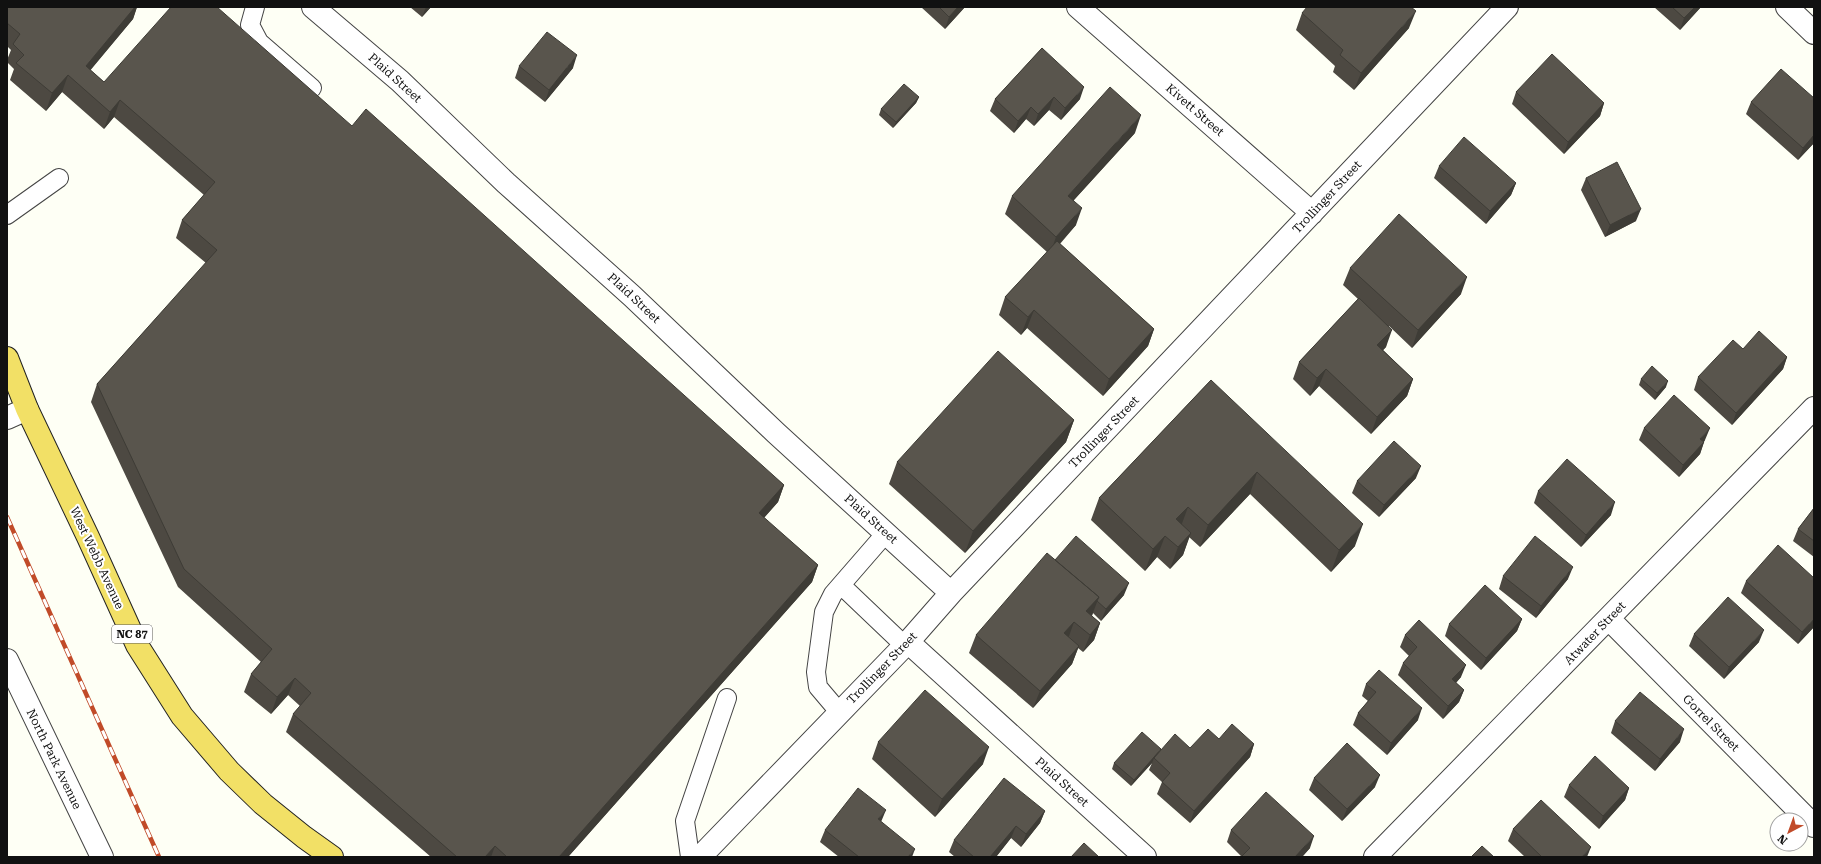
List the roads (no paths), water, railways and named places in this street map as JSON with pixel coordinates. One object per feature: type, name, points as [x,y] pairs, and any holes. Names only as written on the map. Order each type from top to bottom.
[{"type":"highway","name":"West Webb Avenue","points":[[7,358],[27,409],[88,537],[137,645],[182,716],[229,771],[263,804],[332,857]]},
{"type":"street","name":"Plaid Street","points":[[313,7],[400,81],[506,183],[632,296],[770,427],[951,593]]},
{"type":"street","name":"Kivett Street","points":[[1078,7],[1312,213]]},
{"type":"street","name":"Trollinger Street","points":[[700,857],[906,644],[951,593],[1507,7]]},
{"type":"street","points":[[1787,7],[1814,33]]},
{"type":"street","name":"Atwater Street","points":[[1375,857],[1814,408]]},
{"type":"street","points":[[7,418],[27,409]]},
{"type":"street","name":"Gorrel Street","points":[[1609,619],[1814,826]]},
{"type":"street","name":"Plaid Street","points":[[906,644],[1145,857]]},
{"type":"street","name":"North Park Avenue","points":[[7,660],[102,857]]},
{"type":"lane","points":[[255,7],[250,25],[259,42],[312,88]]},
{"type":"lane","points":[[7,215],[59,178]]},
{"type":"lane","points":[[840,713],[818,687],[816,672],[824,612],[841,585],[886,533]]},
{"type":"lane","points":[[841,585],[906,644]]},
{"type":"lane","points":[[690,857],[685,821],[727,698]]},
{"type":"railway","points":[[7,517],[159,857]]}]
